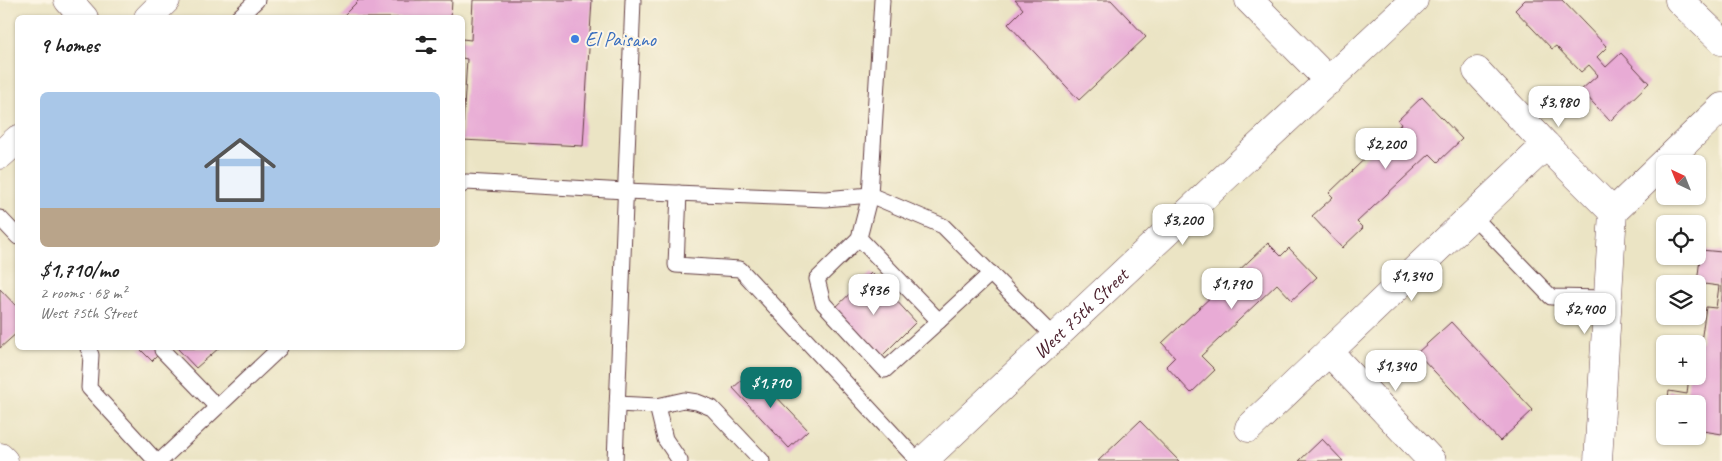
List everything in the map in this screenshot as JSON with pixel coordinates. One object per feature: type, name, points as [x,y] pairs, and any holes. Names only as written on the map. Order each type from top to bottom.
[{"type":"street","points":[[68,0],[81,15]]},
{"type":"street","points":[[151,15],[166,0]]},
{"type":"street","points":[[1249,0],[1329,81]]},
{"type":"street","name":"West 75th Street","points":[[923,461],[1414,0]]},
{"type":"street","points":[[1680,0],[1722,42]]},
{"type":"street","points":[[1477,71],[1546,145],[1613,212]]},
{"type":"street","points":[[1598,461],[1613,212],[1722,106]]},
{"type":"street","points":[[0,155],[15,142]]},
{"type":"street","points":[[1249,428],[1546,145]]},
{"type":"street","points":[[1330,352],[1432,461]]},
{"type":"street","points":[[0,457],[4,461]]},
{"type":"lane","points":[[241,15],[257,0]]},
{"type":"lane","points":[[615,461],[633,0]]},
{"type":"lane","points":[[882,0],[870,195],[859,238],[817,279],[823,303],[885,370],[990,273]]},
{"type":"lane","points":[[465,183],[680,194],[826,198],[870,195],[943,226],[1055,338]]},
{"type":"lane","points":[[680,194],[676,265],[740,270],[918,461]]},
{"type":"lane","points":[[1472,215],[1551,297],[1608,298]]},
{"type":"lane","points":[[8,220],[15,232]]},
{"type":"lane","points":[[859,238],[939,321]]},
{"type":"lane","points":[[89,350],[91,355],[89,388],[156,461]]},
{"type":"lane","points":[[162,350],[217,407]]},
{"type":"lane","points":[[160,461],[278,350]]},
{"type":"lane","points":[[618,404],[657,406],[684,400],[697,402],[712,408],[762,461]]},
{"type":"lane","points":[[657,406],[665,439],[679,460]]},
{"type":"building","points":[[359,0],[452,0],[451,15],[344,15]]},
{"type":"building","points":[[473,0],[592,0],[583,146],[465,140],[467,59],[465,59],[465,39],[471,40]]},
{"type":"building","points":[[1015,0],[1111,0],[1146,37],[1079,100],[1008,24],[1023,9]]},
{"type":"building","points":[[1525,0],[1562,0],[1607,47],[1597,57],[1606,67],[1621,53],[1649,83],[1610,121],[1581,90],[1598,75],[1589,65],[1581,72],[1556,46],[1552,49],[1515,10]]},
{"type":"building","points":[[1422,97],[1462,139],[1438,162],[1430,154],[1357,222],[1363,228],[1342,248],[1312,216],[1333,197],[1329,193],[1401,124],[1398,120]]},
{"type":"building","points":[[1268,243],[1281,256],[1289,248],[1317,277],[1292,300],[1277,284],[1201,356],[1215,370],[1191,393],[1166,366],[1175,357],[1162,343]]},
{"type":"building","points":[[1706,250],[1722,252],[1722,434],[1706,431],[1706,395],[1668,395],[1669,391],[1687,394],[1688,385],[1706,385],[1706,335],[1702,335],[1703,325],[1706,325],[1706,307],[1716,308],[1719,286],[1706,284],[1706,275],[1698,275],[1699,265],[1706,265]]},
{"type":"building","points":[[871,273],[916,322],[878,360],[832,311]]},
{"type":"building","points":[[0,289],[15,305],[15,335],[0,348]]},
{"type":"building","points":[[1451,322],[1533,410],[1500,441],[1417,353]]},
{"type":"building","points":[[141,350],[163,350],[152,361]]},
{"type":"building","points":[[179,350],[217,350],[196,368]]},
{"type":"building","points":[[752,371],[808,430],[789,448],[733,388]]},
{"type":"building","points":[[1140,421],[1179,461],[1098,461]]},
{"type":"building","points":[[1322,439],[1343,461],[1299,461]]},
{"type":"place","name":"El Paisano","points":[[575,39]]}]
